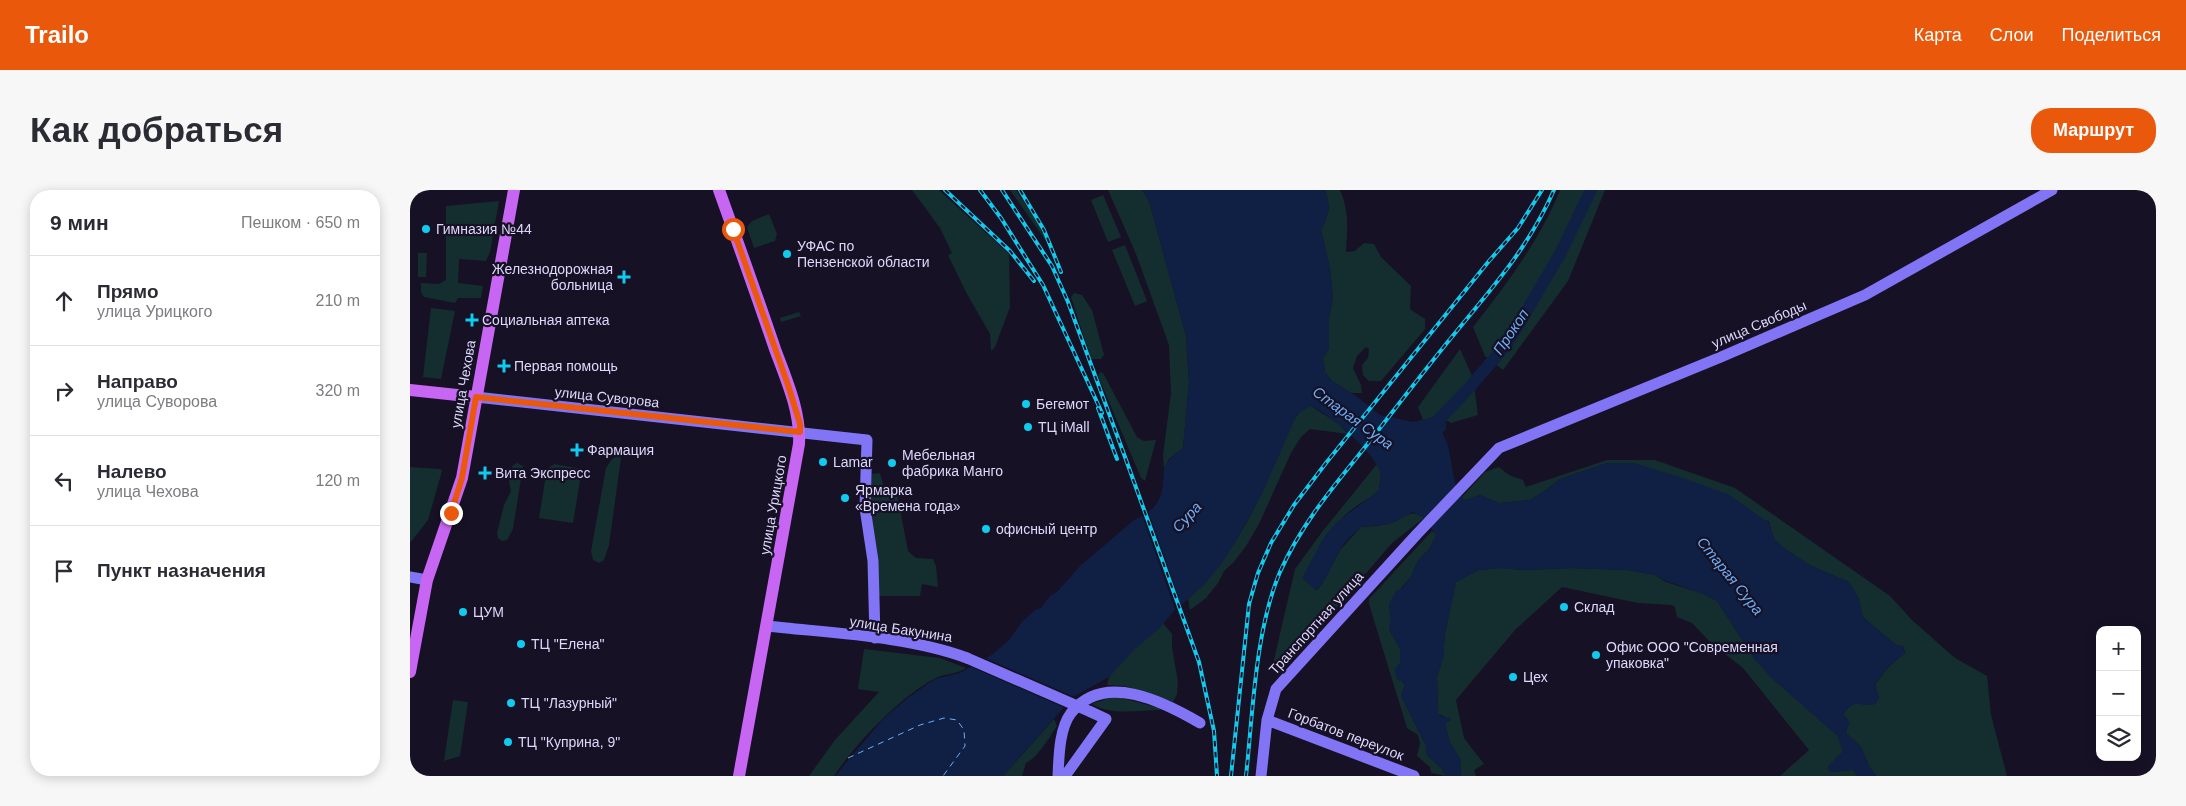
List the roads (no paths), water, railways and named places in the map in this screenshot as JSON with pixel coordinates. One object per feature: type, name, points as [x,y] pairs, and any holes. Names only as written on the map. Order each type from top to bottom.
[{"type":"main road","name":"улица Чехова","points":[[410,672],[427,580],[462,479],[514,190]]},
{"type":"main road","name":"улица Урицкого","points":[[719,190],[800,424],[767,626],[739,776]]},
{"type":"main road","name":"улица Свободы","points":[[1417,534],[1499,448],[1865,295],[2052,190]]},
{"type":"main road","name":"улица Суворова","points":[[410,390],[867,440],[865,508],[873,562],[875,638]]},
{"type":"main road","name":"Транспортная улица","points":[[1261,776],[1267,720],[1276,689],[1417,534]]},
{"type":"main road","points":[[410,577],[427,580]]},
{"type":"main road","name":"улица Бакунина","points":[[767,626],[875,638],[932,647],[967,658],[1106,719],[1065,776]]},
{"type":"main road","points":[[1058,776],[1061,741],[1065,726],[1071,713],[1089,696],[1107,692],[1122,692],[1166,705],[1200,723]]},
{"type":"main road","name":"Горбатов переулок","points":[[1267,720],[1414,776]]},
{"type":"water","points":[[1142,190],[1325,190],[1328,210],[1321,230],[1330,269],[1333,298],[1329,317],[1329,348],[1323,358],[1325,372],[1332,381],[1356,396],[1380,415],[1413,422],[1439,416],[1446,422],[1446,429],[1442,433],[1449,450],[1454,480],[1461,495],[1466,500],[1480,495],[1499,503],[1530,500],[1560,479],[1607,463],[1634,463],[1728,494],[1769,523],[1774,539],[1785,549],[1811,566],[1849,582],[1859,599],[1862,615],[1865,619],[1896,645],[1903,646],[1905,653],[1888,667],[1875,684],[1879,698],[1875,704],[1857,703],[1849,707],[1843,715],[1850,723],[1846,733],[1861,747],[1869,766],[1876,776],[1857,776],[1853,770],[1831,772],[1828,770],[1828,766],[1843,752],[1838,736],[1771,677],[1754,658],[1717,601],[1655,575],[1628,570],[1573,568],[1522,570],[1501,568],[1479,570],[1456,582],[1445,633],[1443,658],[1437,676],[1438,714],[1442,717],[1451,718],[1451,720],[1445,723],[1450,743],[1460,759],[1461,776],[1446,776],[1442,769],[1427,755],[1426,746],[1401,696],[1405,685],[1403,681],[1397,680],[1395,670],[1400,663],[1400,649],[1389,629],[1391,620],[1389,604],[1396,591],[1402,589],[1411,576],[1418,561],[1429,549],[1436,535],[1424,518],[1413,512],[1390,524],[1361,527],[1343,545],[1326,577],[1316,590],[1302,578],[1325,536],[1343,517],[1379,490],[1381,477],[1372,457],[1362,446],[1340,425],[1311,406],[1297,414],[1263,492],[1222,563],[1204,585],[1173,612],[1159,629],[1135,649],[1109,677],[1073,697],[1003,776],[835,776],[882,720],[909,697],[935,679],[960,673],[993,654],[1009,640],[1022,622],[1035,610],[1041,608],[1050,596],[1058,591],[1080,566],[1134,520],[1146,514],[1158,501],[1162,490],[1166,464],[1183,448],[1189,382],[1186,336],[1149,201]]},
{"type":"waterway","name":"Прокоп","points":[[1430,429],[1507,344],[1559,256],[1591,190]]},
{"type":"railway","points":[[945,190],[1010,251],[1034,281]]},
{"type":"railway","points":[[980,190],[1001,218],[1043,285],[1102,413]]},
{"type":"railway","points":[[1002,190],[1052,266],[1068,302],[1125,457],[1199,662],[1214,731],[1217,776]]},
{"type":"railway","points":[[1020,190],[1044,230],[1061,272]]},
{"type":"railway","points":[[1231,776],[1249,604],[1258,573],[1271,543],[1294,505],[1326,463],[1489,261],[1518,228],[1542,190]]},
{"type":"railway","points":[[1246,776],[1260,646],[1272,595],[1288,556],[1305,526],[1325,498],[1427,367],[1508,268],[1533,231],[1554,190]]},
{"type":"railway","points":[[1098,408],[1117,459]]},
{"type":"place","name":"Гимназия №44","points":[[426,229]]},
{"type":"place","name":"УФАС по Пензенской области","points":[[787,254]]},
{"type":"place","name":"Железнодорожная больница","points":[[624,277]]},
{"type":"place","name":"Социальная аптека","points":[[472,320]]},
{"type":"place","name":"Первая помощь","points":[[504,366]]},
{"type":"place","name":"Бегемот","points":[[1026,404]]},
{"type":"place","name":"ТЦ iMall","points":[[1028,427]]},
{"type":"place","name":"Фармация","points":[[577,450]]},
{"type":"place","name":"Lamar","points":[[823,462]]},
{"type":"place","name":"Мебельная фабрика Манго","points":[[892,463]]},
{"type":"place","name":"Вита Экспресс","points":[[485,473]]},
{"type":"place","name":"Ярмарка «Времена года»","points":[[845,498]]},
{"type":"place","name":"офисный центр","points":[[986,529]]},
{"type":"place","name":"Склад","points":[[1564,607]]},
{"type":"place","name":"ЦУМ","points":[[463,612]]},
{"type":"place","name":"ТЦ \"Елена\"","points":[[521,644]]},
{"type":"place","name":"Офис ООО \"Современная упаковка\"","points":[[1596,655]]},
{"type":"place","name":"Цех","points":[[1513,677]]},
{"type":"place","name":"ТЦ \"Лазурный\"","points":[[511,703]]},
{"type":"place","name":"ТЦ \"Куприна, 9\"","points":[[508,742]]},
{"type":"water label","name":"Старая Сура","points":[[1353,418]]},
{"type":"water label","name":"Сура","points":[[1187,517]]},
{"type":"water label","name":"Старая Сура","points":[[1730,576]]}]
